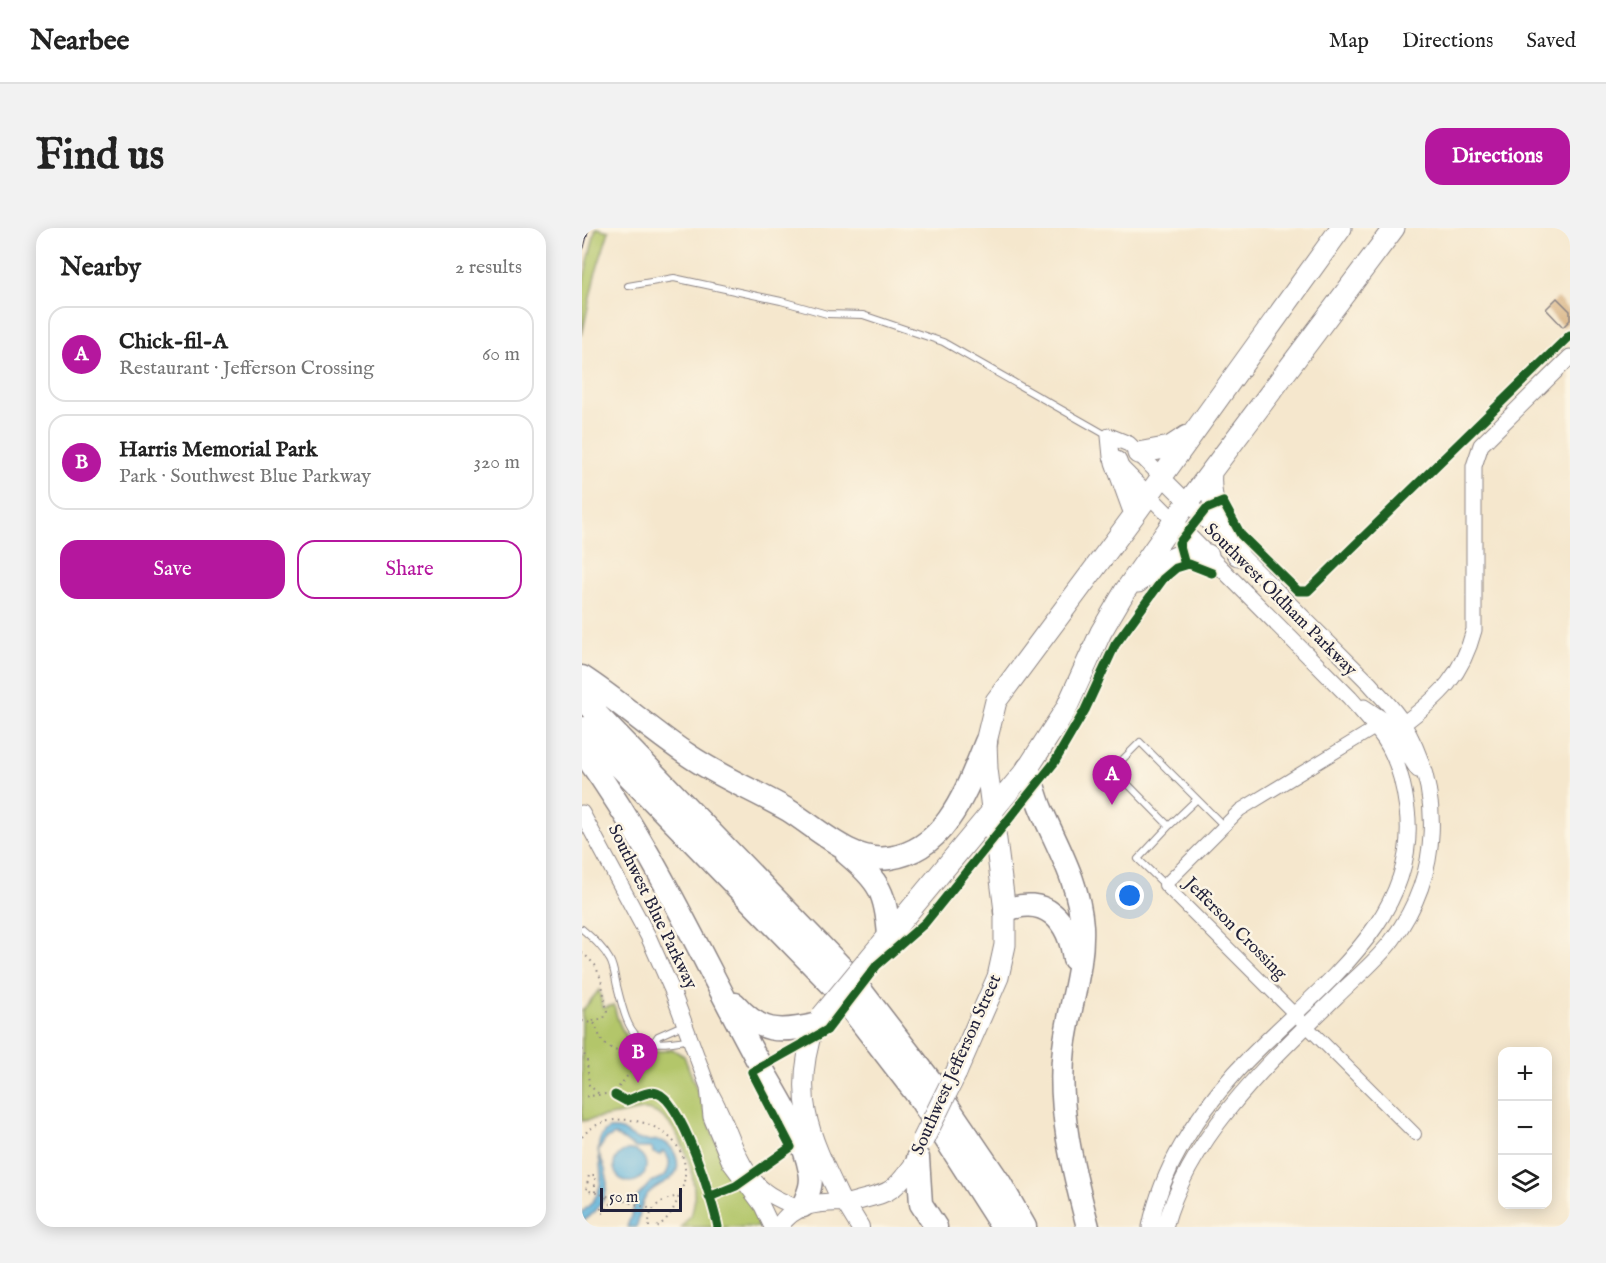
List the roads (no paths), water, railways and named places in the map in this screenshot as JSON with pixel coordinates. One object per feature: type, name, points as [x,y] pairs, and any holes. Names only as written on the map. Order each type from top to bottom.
[{"type":"highway","name":"Southwest Jefferson Street","points":[[921,1149],[998,976],[1005,945],[1005,911],[987,769],[986,742],[996,701],[1136,514],[1341,228]]},
{"type":"highway","points":[[722,989],[755,1024],[784,1031],[819,1021],[1028,768],[1062,717],[1101,632],[1125,591],[1174,521],[1394,228]]},
{"type":"highway","points":[[1138,453],[1170,447],[1193,433]]},
{"type":"highway","points":[[1116,462],[1136,514]]},
{"type":"highway","points":[[1211,472],[1210,495],[1214,509],[1238,555]]},
{"type":"highway","points":[[1125,591],[1177,557],[1194,552],[1208,555]]},
{"type":"highway","points":[[582,677],[690,757],[788,811],[860,855],[888,858],[928,841],[949,820],[964,795],[986,742]]},
{"type":"highway","points":[[582,699],[849,975],[930,1080],[1000,1183],[1025,1227]]},
{"type":"highway","points":[[582,728],[834,987],[918,1096],[1002,1227]]},
{"type":"highway","points":[[582,751],[618,799],[655,861],[722,989],[807,1161],[811,1185],[801,1207]]},
{"type":"highway","points":[[1028,768],[1042,811],[1074,879],[1079,901],[1082,928],[1076,984],[1064,1049],[1065,1121],[1076,1185],[1088,1227]]},
{"type":"highway","points":[[829,838],[871,873],[881,888],[885,899],[884,942]]},
{"type":"highway","points":[[1005,911],[1019,905],[1029,904],[1054,915],[1072,943],[1076,984]]},
{"type":"highway","points":[[921,1149],[921,1203],[936,1227]]},
{"type":"main road","points":[[819,1021],[803,1062],[803,1097],[816,1142],[844,1203],[860,1227]]},
{"type":"main road","name":"Southwest Jefferson Street","points":[[801,1207],[844,1203],[879,1196],[890,1191],[899,1184],[921,1149]]},
{"type":"main road","points":[[779,1227],[788,1215],[801,1207]]},
{"type":"street","points":[[1350,698],[1385,721],[1403,724],[1450,684],[1469,650],[1476,606],[1474,466],[1481,445],[1570,357]]},
{"type":"street","name":"Southwest Oldham Parkway","points":[[1150,1227],[1167,1173],[1217,1094],[1329,980],[1381,919],[1400,883],[1409,842],[1406,800],[1395,761],[1375,728],[1350,698],[1111,457],[1109,436],[1129,444],[1370,684],[1403,724],[1417,748],[1428,784],[1433,837],[1428,862],[1409,913],[1394,938],[1379,957],[1270,1063],[1208,1135],[1193,1159],[1171,1205],[1165,1227]]},
{"type":"street","points":[[1375,728],[1383,729],[1397,739],[1428,784]]},
{"type":"street","name":"Jefferson Crossing","points":[[1375,728],[1240,810],[1165,885],[1415,1134]]},
{"type":"street","name":"Southwest Blue Parkway","points":[[582,813],[648,936],[691,1039],[708,1088],[711,1117],[730,1162],[762,1206],[772,1227]]},
{"type":"street","name":"Southwest Blue Parkway","points":[[708,1088],[721,1108],[743,1161],[756,1182],[775,1198],[801,1207]]},
{"type":"street","points":[[1179,1151],[1193,1159]]},
{"type":"lane","points":[[628,286],[674,278],[781,301],[826,314],[862,315],[943,342],[1109,436]]},
{"type":"lane","points":[[1169,826],[1113,769],[1140,742],[1224,826]]},
{"type":"lane","points":[[1165,885],[1138,859],[1197,799]]},
{"type":"lane","points":[[582,929],[601,947],[611,961],[629,1026],[644,1042],[662,1045],[691,1039]]},
{"type":"lane","points":[[654,1042],[658,1036],[685,1024]]},
{"type":"water","points":[[608,1129],[619,1129],[641,1140],[664,1142],[675,1154],[677,1171],[646,1196],[636,1227],[627,1227],[638,1196],[651,1182],[665,1176],[669,1166],[668,1157],[663,1151],[660,1155],[653,1153],[652,1148],[636,1148],[615,1135],[606,1139],[599,1150],[601,1137]]},
{"type":"water","points":[[630,1150],[641,1155],[646,1166],[641,1177],[630,1182],[619,1177],[614,1166],[619,1155]]},
{"type":"water","points":[[599,1154],[607,1177],[606,1193],[595,1212],[582,1222],[582,1212],[594,1200],[599,1189],[601,1177]]},
{"type":"railway","points":[[582,247],[587,228]]},
{"type":"place","name":"Chick-fil-A","points":[[1112,805]]},
{"type":"place","name":"Harris Memorial Park","points":[[638,1083]]}]
